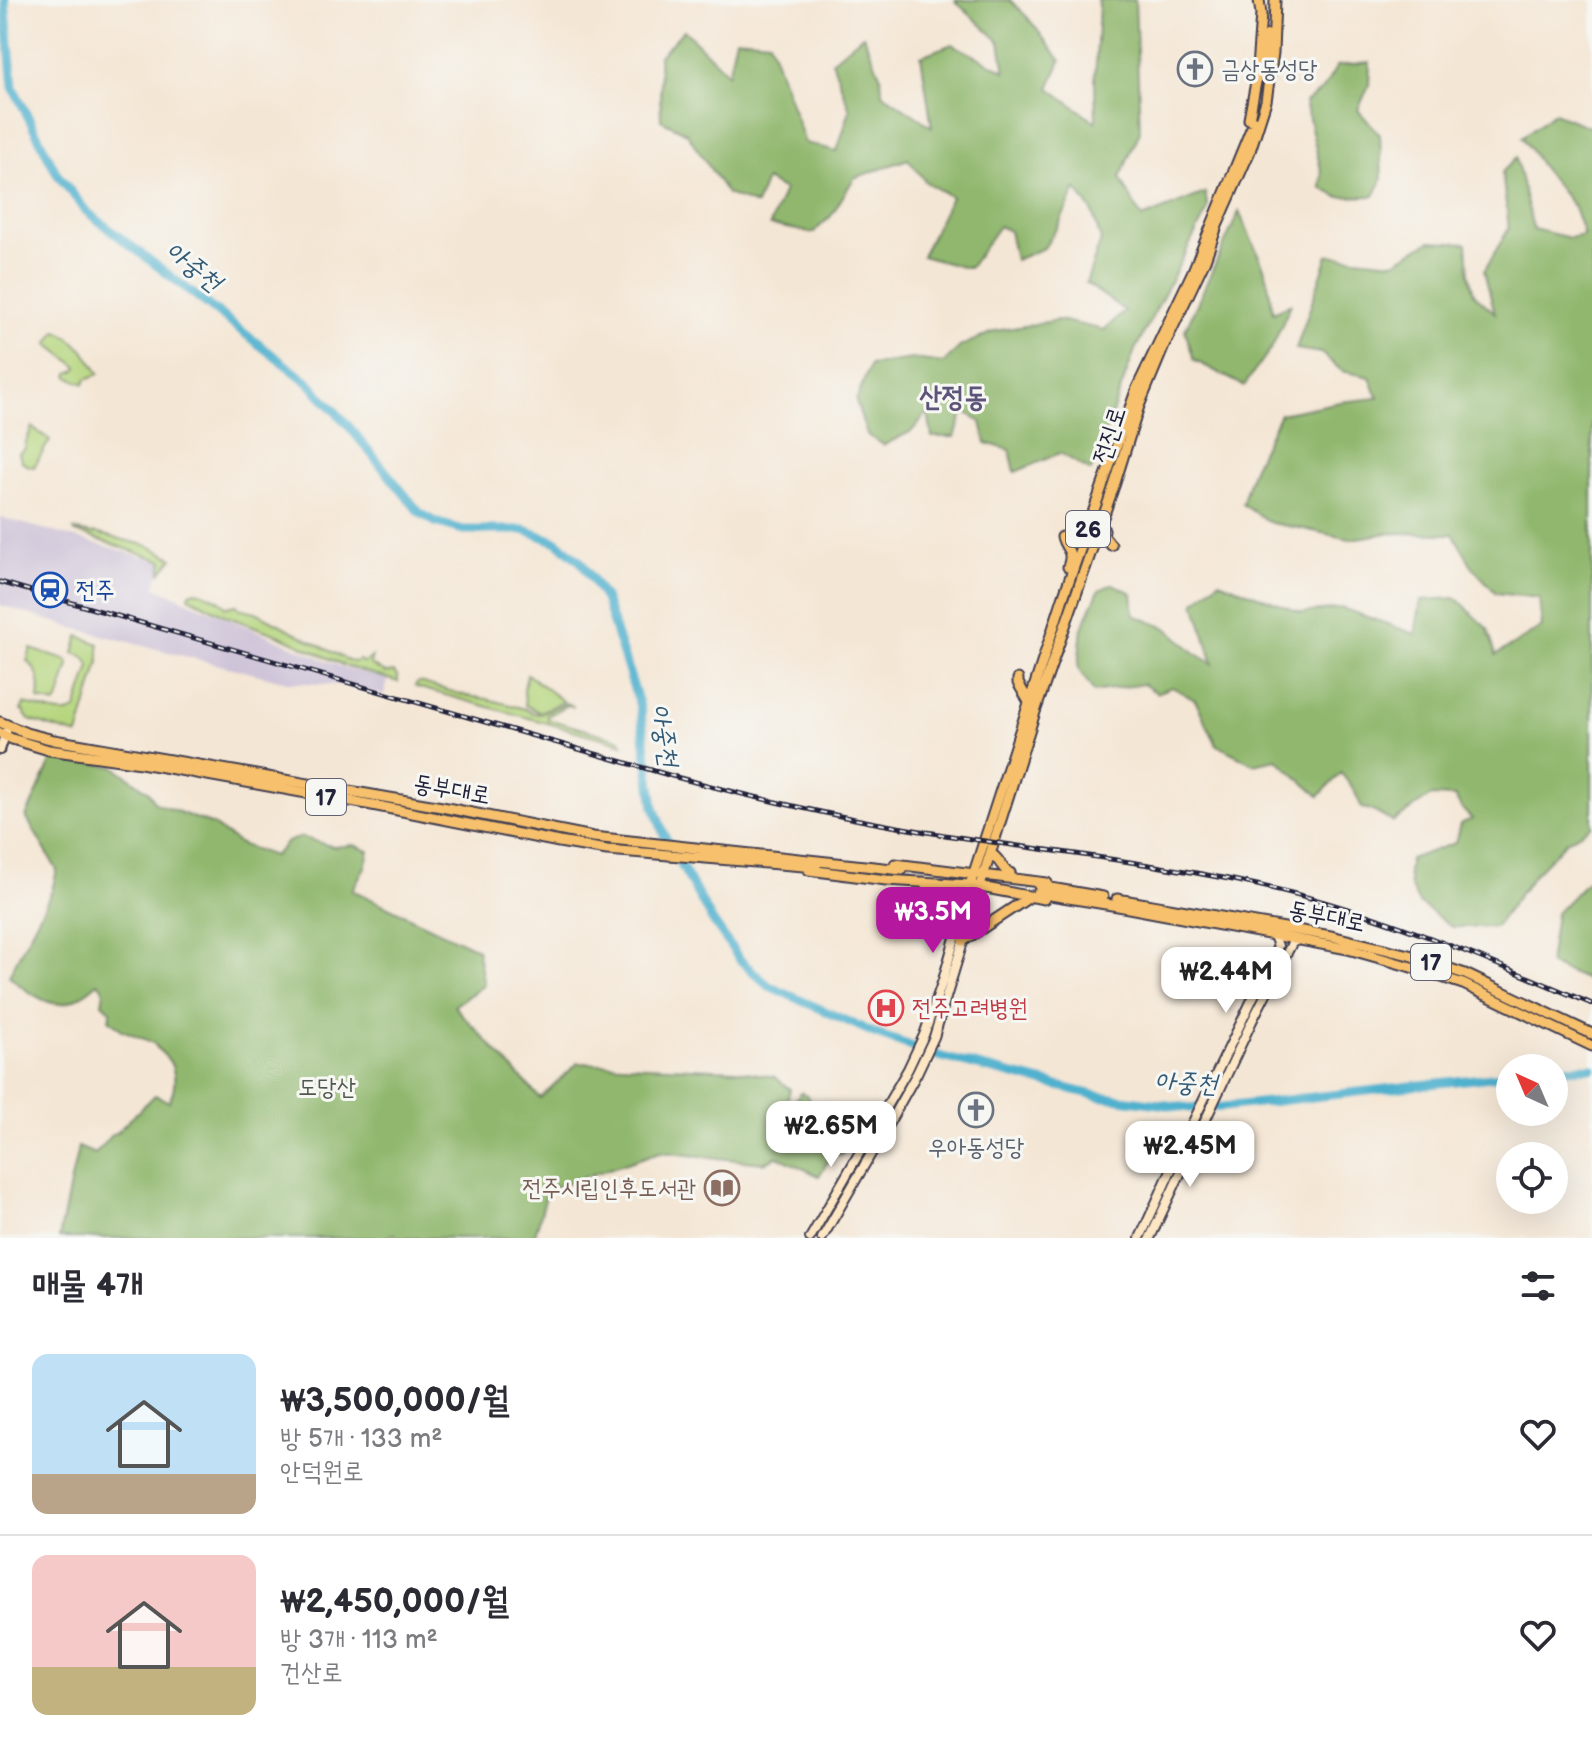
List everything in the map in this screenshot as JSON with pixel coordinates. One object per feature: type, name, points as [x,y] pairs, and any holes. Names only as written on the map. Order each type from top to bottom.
[{"type":"main road","name":"26","points":[[1254,121],[1249,119],[1256,82],[1261,14],[1259,0]]},
{"type":"main road","name":"전진로","points":[[986,853],[1029,702],[1137,388],[1193,271],[1254,121],[1265,68],[1272,0]]},
{"type":"main road","name":"전진로","points":[[975,886],[1142,400],[1250,151],[1266,101],[1273,53],[1272,0]]},
{"type":"main road","points":[[1100,528],[1111,545]]},
{"type":"main road","points":[[1062,537],[1071,558],[1068,567],[1074,568]]},
{"type":"main road","points":[[1018,679],[1029,702]]},
{"type":"main road","name":"동부대로","points":[[4,729],[593,837],[684,852],[801,863]]},
{"type":"main road","name":"동부대로","points":[[4,729],[49,750],[141,763],[607,850],[654,854],[684,852]]},
{"type":"main road","points":[[954,872],[973,861],[976,852],[986,853],[996,856],[1005,871],[1010,873],[1009,878]]},
{"type":"main road","points":[[906,874],[803,856],[801,863],[806,870],[833,874],[906,874],[954,872],[979,874],[1009,878],[1035,889]]},
{"type":"main road","name":"동부대로","points":[[906,874],[924,882],[1035,889],[1225,914],[1331,936],[1409,955],[1465,974],[1592,1034]]},
{"type":"main road","points":[[924,882],[950,930],[955,933]]},
{"type":"main road","points":[[963,941],[1035,889]]},
{"type":"main road","name":"동부대로","points":[[1035,889],[1348,949],[1463,984],[1592,1046]]},
{"type":"street","points":[[0,750],[4,729]]},
{"type":"street","points":[[913,1071],[955,933],[975,886]]},
{"type":"street","points":[[810,1238],[880,1118],[892,1107],[934,1037],[963,941],[975,886]]},
{"type":"street","points":[[1150,1238],[1203,1124],[1210,1098],[1278,946],[1274,936]]},
{"type":"street","points":[[1140,1238],[1193,1122],[1210,1098],[1292,943],[1298,940]]},
{"type":"street","points":[[822,1238],[889,1123],[892,1107]]},
{"type":"shaded area","points":[[0,517],[162,562],[155,587],[341,667],[388,680],[384,695],[339,685],[287,682],[70,627],[0,605]]},
{"type":"green space","points":[[956,0],[1010,0],[1061,61],[1049,88],[1096,122],[1098,0],[1135,0],[1140,131],[1120,178],[1142,218],[1205,193],[1208,209],[1135,350],[1091,471],[1060,453],[1015,472],[1010,450],[986,443],[981,422],[964,411],[955,437],[932,437],[928,412],[912,431],[884,445],[867,435],[856,401],[870,365],[913,359],[943,363],[961,346],[995,331],[1059,320],[1104,330],[1125,311],[1086,283],[1101,240],[1092,211],[1076,189],[1044,248],[1015,260],[1009,231],[999,226],[970,267],[962,267],[922,256],[951,197],[926,182],[908,159],[854,178],[831,216],[813,233],[770,225],[784,190],[766,180],[756,205],[727,194],[687,133],[661,120],[659,56],[684,30],[728,74],[736,38],[769,41],[805,143],[837,151],[850,110],[832,61],[863,35],[881,77],[882,93],[932,127],[921,56],[952,44],[1005,71],[1000,42]]},
{"type":"green space","points":[[1370,62],[1369,85],[1358,110],[1380,135],[1382,180],[1374,196],[1338,197],[1321,188],[1322,174],[1305,102],[1323,89],[1337,66]]},
{"type":"green space","points":[[1554,113],[1592,128],[1592,826],[1567,841],[1534,875],[1495,927],[1452,927],[1419,903],[1410,886],[1408,871],[1410,859],[1455,843],[1460,824],[1472,819],[1455,797],[1431,796],[1393,822],[1362,808],[1354,790],[1341,773],[1319,796],[1277,759],[1253,764],[1217,745],[1195,700],[1172,687],[1157,693],[1143,684],[1094,692],[1078,668],[1082,628],[1099,590],[1113,584],[1132,593],[1134,615],[1167,628],[1213,664],[1195,602],[1219,581],[1302,613],[1342,608],[1415,634],[1421,600],[1456,598],[1488,629],[1496,655],[1542,627],[1539,598],[1496,593],[1474,569],[1453,534],[1389,533],[1350,539],[1271,523],[1242,504],[1253,468],[1280,414],[1378,398],[1370,377],[1342,371],[1321,353],[1296,349],[1328,255],[1394,262],[1430,241],[1467,243],[1474,294],[1495,313],[1484,271],[1509,228],[1502,172],[1516,158],[1533,229],[1570,238],[1584,235],[1574,207],[1522,137]]},
{"type":"green space","points":[[1239,212],[1266,272],[1273,312],[1291,304],[1272,347],[1244,386],[1194,360],[1185,330]]},
{"type":"green space","points":[[57,331],[81,349],[99,374],[86,379],[84,384],[68,377],[78,367],[48,344]]},
{"type":"green space","points":[[32,427],[50,440],[34,467],[24,463],[19,453],[25,449]]},
{"type":"green space","points":[[74,530],[149,546],[173,558],[160,574],[163,561]]},
{"type":"green space","points":[[196,591],[217,599],[226,607],[237,605],[238,608],[256,612],[349,661],[364,663],[372,657],[370,664],[386,673],[394,672],[398,682],[345,666],[283,637],[226,616],[189,597]]},
{"type":"green space","points":[[79,636],[99,644],[99,662],[78,735],[29,720],[21,711],[24,704],[58,713],[76,709],[90,666],[84,657],[74,653]]},
{"type":"green space","points":[[31,649],[68,661],[55,704],[39,700],[39,679],[27,661]]},
{"type":"green space","points":[[527,674],[564,702],[539,712],[525,705]]},
{"type":"green space","points":[[419,682],[540,714],[568,703],[574,707],[568,705],[547,716],[548,719],[621,740],[623,744],[416,687]]},
{"type":"green space","name":"도당산","points":[[53,757],[115,767],[149,792],[155,803],[213,825],[240,844],[274,856],[287,842],[301,837],[334,847],[354,845],[369,851],[365,867],[352,890],[477,949],[484,985],[454,1006],[540,1098],[578,1063],[736,1070],[775,1077],[790,1089],[787,1103],[793,1103],[801,1092],[808,1096],[815,1110],[840,1135],[843,1154],[832,1155],[819,1176],[777,1156],[764,1163],[660,1152],[548,1189],[534,1238],[400,1238],[394,1234],[385,1238],[59,1238],[78,1147],[95,1154],[155,1095],[169,1102],[175,1078],[169,1061],[154,1043],[122,1030],[109,1019],[111,1011],[102,1003],[104,991],[98,983],[69,1002],[58,1004],[35,995],[9,975],[52,891],[57,870],[26,817]]},
{"type":"green space","points":[[1592,876],[1592,982],[1549,964],[1556,913]]},
{"type":"waterway","name":"아중천","points":[[5,0],[13,87],[57,174],[86,211],[309,383],[419,512],[435,522],[463,530],[525,530],[557,542],[581,562],[605,599],[640,707],[654,807],[664,835],[712,920],[740,960],[769,986],[874,1033],[942,1057],[1098,1096],[1190,1108],[1496,1077]]},
{"type":"waterway","name":"아중천","points":[[1568,1069],[1592,1068]]},
{"type":"tunnel","points":[[902,870],[929,872]]},
{"type":"railway","points":[[0,582],[737,793],[900,827],[1193,872],[1279,890],[1359,913],[1438,941],[1592,1004]]},
{"type":"place","name":"금상동성당","points":[[1195,69]]},
{"type":"place","name":"전주","points":[[50,590]]},
{"type":"place","name":"전주고려병원","points":[[886,1008]]},
{"type":"place","name":"우아동성당","points":[[976,1110]]},
{"type":"place","name":"전주시립인후도서관","points":[[722,1188]]},
{"type":"district","name":"산정동","points":[[953,396]]}]
